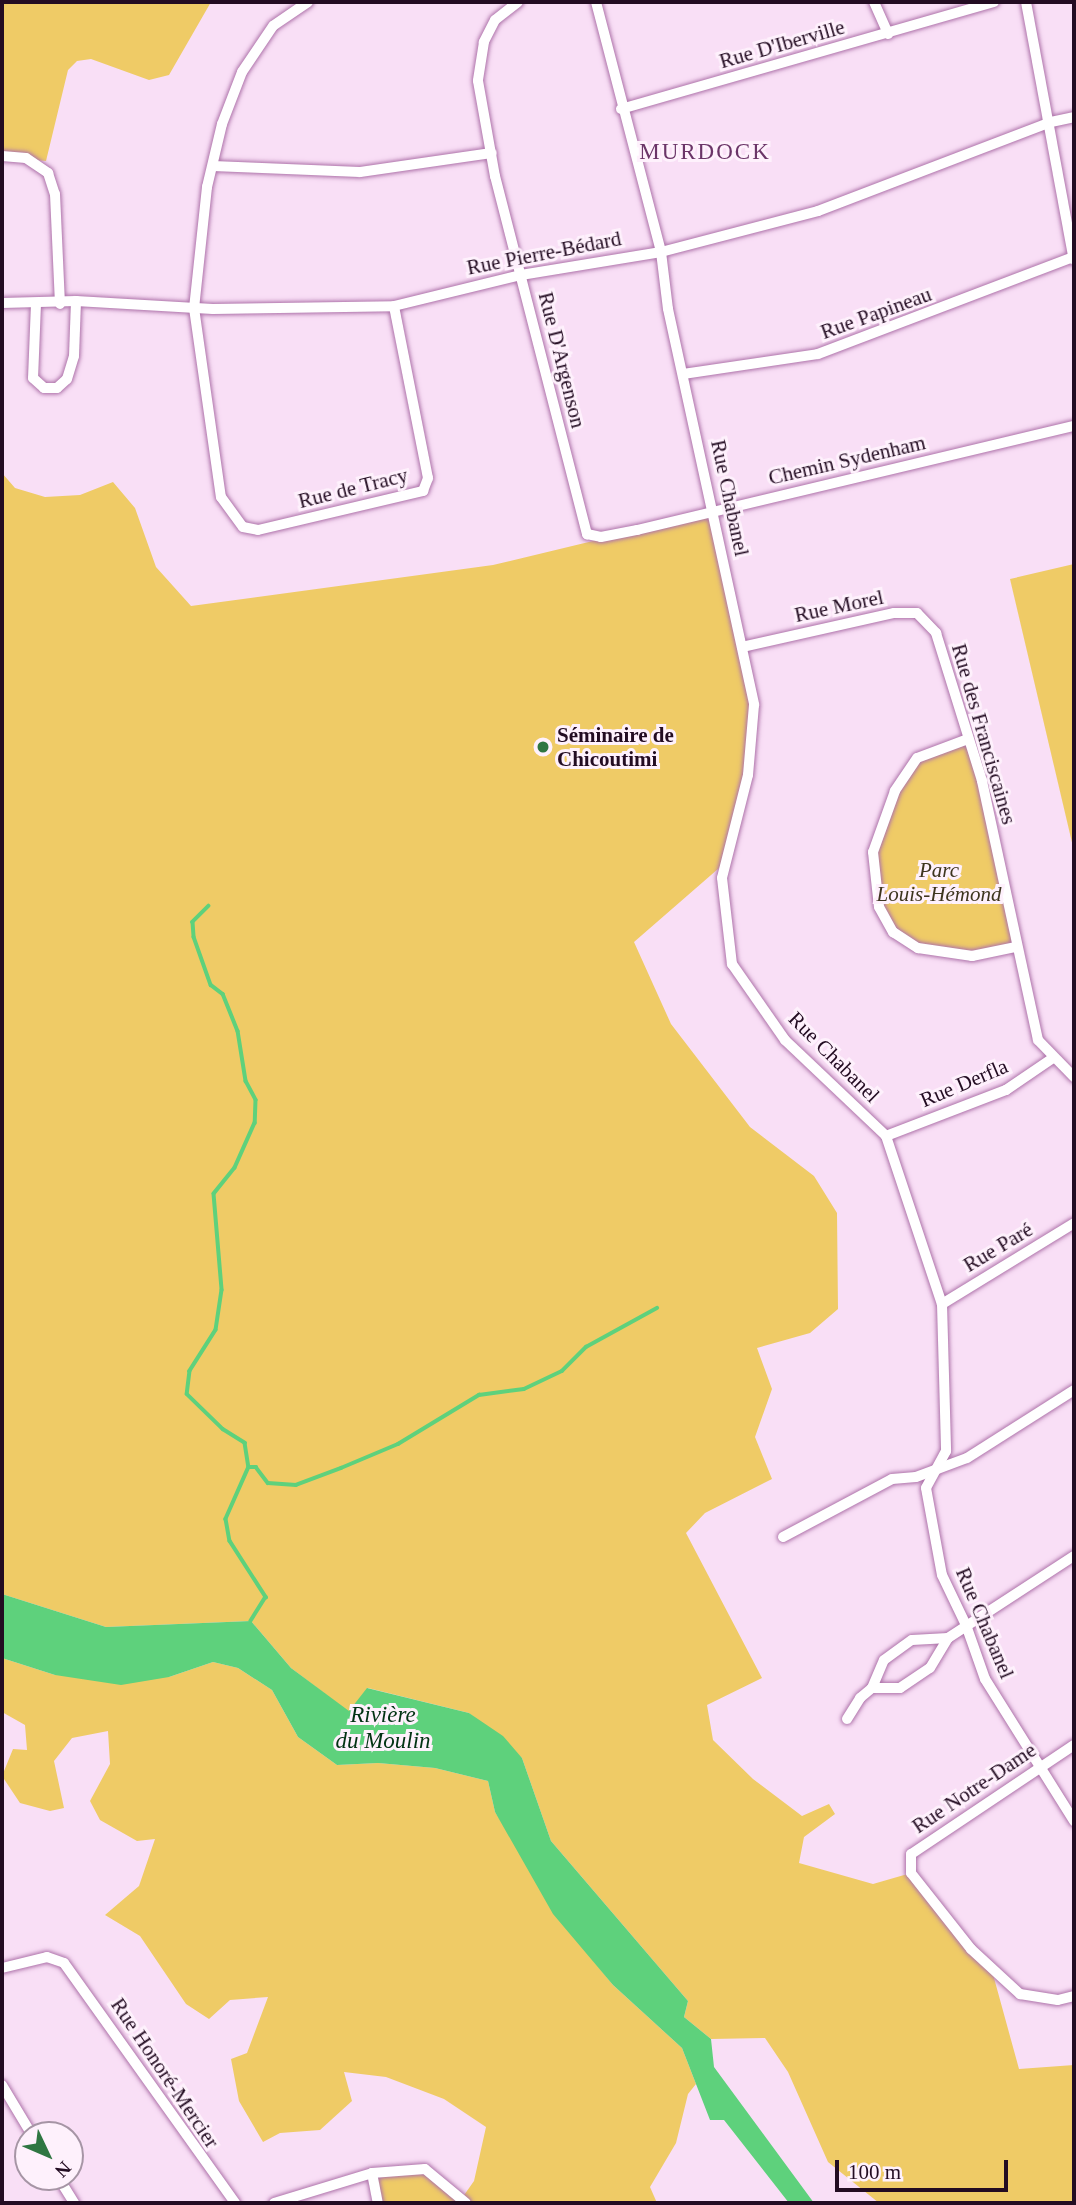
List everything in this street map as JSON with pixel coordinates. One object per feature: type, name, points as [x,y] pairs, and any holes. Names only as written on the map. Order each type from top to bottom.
[{"type":"street","points":[[194,309],[212,166],[242,72],[273,26],[308,2]]},
{"type":"street","name":"Rue D'Argenson","points":[[518,2],[495,20],[484,42],[478,81],[521,275],[587,534]]},
{"type":"street","name":"Rue Chabanel","points":[[596,2],[621,109],[661,251],[683,374],[754,705],[748,775],[722,878],[732,964],[785,1040],[886,1136],[942,1304],[946,1451],[926,1488],[928,1514],[942,1575],[967,1625],[985,1679],[1038,1768],[1074,1821]]},
{"type":"street","points":[[874,2],[888,34]]},
{"type":"street","name":"Rue D'Iberville","points":[[621,109],[993,2]]},
{"type":"street","points":[[1026,2],[1051,122],[1074,258]]},
{"type":"street","name":"Rue Pierre-Bédard","points":[[2,303],[60,304],[76,301],[194,309],[394,306],[521,275],[661,251],[818,212],[1051,122],[1074,117]]},
{"type":"street","points":[[212,166],[360,172],[492,153]]},
{"type":"street","points":[[2,156],[26,158],[48,173],[55,194],[60,304]]},
{"type":"street","name":"Rue Papineau","points":[[683,374],[818,354],[1074,258]]},
{"type":"street","points":[[36,304],[33,378],[44,388],[57,388],[67,379],[74,356],[76,301]]},
{"type":"street","name":"Rue de Tracy","points":[[194,309],[221,497],[233,518],[243,527],[258,530],[422,491],[428,478],[394,306]]},
{"type":"street","name":"Chemin Sydenham","points":[[587,534],[601,537],[1074,426]]},
{"type":"street","name":"Rue Morel","points":[[742,647],[894,613],[917,612],[936,633]]},
{"type":"street","name":"Rue des Franciscaines","points":[[936,633],[982,781],[1038,1040],[1074,1077]]},
{"type":"street","points":[[968,739],[917,758],[895,791],[873,852],[879,907],[892,932],[918,948],[972,956],[1016,947]]},
{"type":"street","name":"Rue Derfla","points":[[886,1136],[1006,1090],[1053,1058]]},
{"type":"street","name":"Rue Paré","points":[[942,1304],[1074,1223]]},
{"type":"street","points":[[783,1537],[892,1479],[916,1477],[967,1458],[1074,1390]]},
{"type":"street","points":[[872,1688],[900,1688],[920,1675],[930,1668],[948,1638],[1074,1556]]},
{"type":"street","points":[[847,1719],[860,1698],[872,1688],[884,1660],[912,1640],[948,1638]]},
{"type":"street","name":"Rue Notre-Dame","points":[[1074,1745],[911,1854],[911,1873],[971,1949],[1020,1994],[1058,2000],[1074,1996]]},
{"type":"street","name":"Rue Honoré-Mercier","points":[[2,1968],[47,1957],[64,1963],[235,2203]]},
{"type":"street","points":[[3,2090],[23,2121]]},
{"type":"street","points":[[274,2203],[372,2173],[425,2169],[467,2203]]},
{"type":"street","points":[[372,2173],[378,2203]]},
{"type":"green space","points":[[2,2],[211,2],[169,75],[149,80],[91,59],[77,61],[68,70],[46,161],[2,157]]},
{"type":"green space","points":[[2,473],[15,488],[45,497],[80,495],[113,482],[135,508],[156,567],[191,606],[493,565],[713,512],[754,705],[748,775],[726,862],[634,942],[671,1024],[750,1127],[814,1176],[837,1213],[838,1309],[810,1333],[757,1348],[772,1389],[755,1437],[772,1479],[705,1513],[686,1533],[762,1678],[707,1705],[713,1740],[753,1779],[802,1816],[829,1804],[835,1814],[804,1837],[799,1863],[873,1884],[911,1873],[991,1967],[1019,2069],[1074,2065],[1074,2203],[879,2203],[828,2162],[788,2072],[765,2038],[711,2039],[684,2017],[688,2001],[551,1841],[522,1758],[469,1713],[368,1688],[349,1712],[291,1668],[251,1621],[106,1627],[2,1594]]},
{"type":"green space","points":[[1074,564],[1074,851],[1010,579]]},
{"type":"green space","name":"Parc Louis-Hémond","points":[[968,739],[1016,947],[946,956],[893,932],[874,879],[879,830],[917,758]]},
{"type":"green space","points":[[2,1658],[55,1675],[169,1677],[213,1662],[238,1668],[272,1690],[298,1737],[337,1765],[378,1763],[435,1768],[488,1781],[495,1812],[588,1954],[613,1985],[682,2048],[696,2084],[688,2094],[676,2143],[650,2187],[657,2203],[378,2203],[372,2173],[425,2169],[462,2198],[474,2181],[486,2127],[444,2099],[386,2077],[344,2072],[352,2101],[320,2130],[280,2133],[263,2142],[239,2101],[231,2059],[247,2053],[268,1997],[230,2000],[209,2019],[186,2004],[140,1936],[105,1915],[139,1886],[155,1839],[137,1841],[100,1820],[90,1801],[110,1764],[108,1731],[72,1738],[54,1761],[64,1808],[50,1811],[20,1803],[2,1776],[13,1749],[27,1750],[25,1725],[2,1712]]},
{"type":"water","name":"Rivière du Moulin","points":[[2,1594],[106,1627],[251,1621],[291,1668],[349,1711],[367,1688],[469,1713],[503,1736],[522,1758],[551,1841],[688,2001],[684,2017],[711,2039],[714,2067],[814,2203],[789,2203],[724,2120],[710,2120],[682,2048],[613,1985],[553,1914],[495,1812],[488,1781],[435,1768],[378,1763],[337,1765],[298,1737],[272,1690],[238,1668],[213,1662],[169,1677],[121,1685],[55,1675],[2,1658]]},
{"type":"waterway","points":[[209,906],[193,922],[194,937],[211,985],[223,994],[238,1031],[246,1081],[256,1100],[255,1123],[235,1168],[214,1194],[222,1290],[216,1330],[190,1371],[187,1394],[223,1429],[245,1443],[249,1467],[226,1519],[230,1541],[266,1597],[251,1621]]},
{"type":"waterway","points":[[249,1467],[256,1467],[268,1483],[296,1485],[341,1468],[398,1444],[479,1395],[524,1389],[562,1371],[586,1347],[657,1308]]},
{"type":"place","name":"Séminaire de Chicoutimi","points":[[543,747]]},
{"type":"district","name":"MURDOCK","points":[[705,152]]}]
